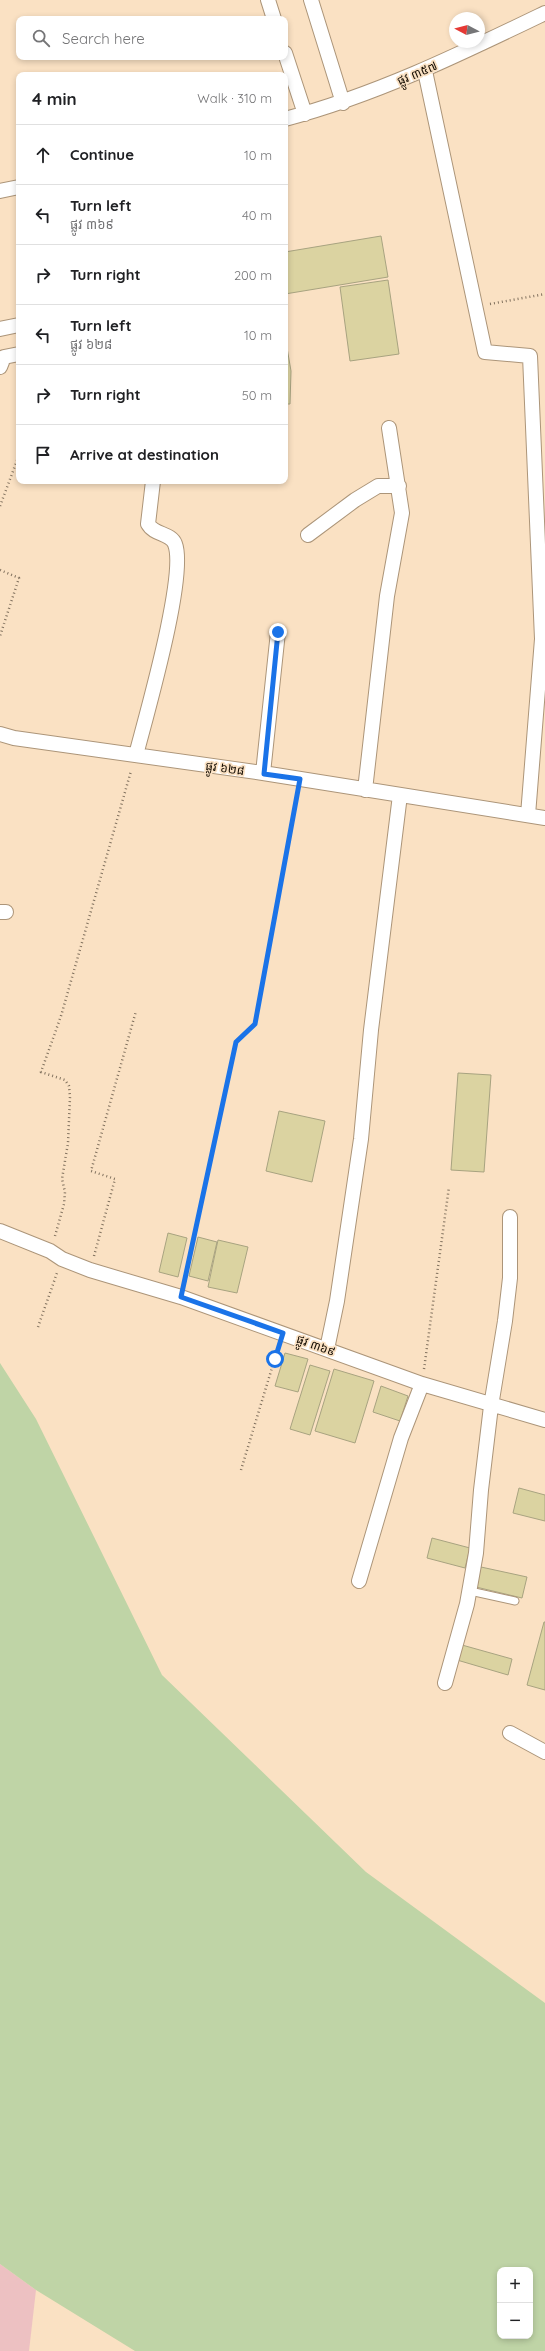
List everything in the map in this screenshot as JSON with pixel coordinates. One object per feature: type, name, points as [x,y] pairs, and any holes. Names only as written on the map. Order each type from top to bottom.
[{"type":"street","points":[[268,0],[273,16]]},
{"type":"street","points":[[312,0],[343,103]]},
{"type":"street","name":"ផ្លូវ ៣៥៧","points":[[288,118],[343,103],[425,71],[545,13]]},
{"type":"street","points":[[287,60],[305,114]]},
{"type":"street","points":[[425,71],[485,352],[530,356],[540,463],[544,597],[528,815]]},
{"type":"street","points":[[0,191],[16,188]]},
{"type":"street","points":[[0,329],[16,326]]},
{"type":"street","points":[[0,367],[4,357],[16,355]]},
{"type":"street","points":[[365,790],[387,596],[402,513],[389,428]]},
{"type":"street","points":[[136,755],[173,603],[178,561],[175,542],[169,537],[151,529],[148,524],[153,484]]},
{"type":"street","points":[[308,535],[355,500],[378,486],[399,486]]},
{"type":"street","points":[[264,774],[278,632]]},
{"type":"street","name":"ផ្លូវ ៦២៨","points":[[0,734],[14,738],[300,779],[545,818]]},
{"type":"street","points":[[327,1349],[337,1301],[361,1139],[371,1030],[400,795]]},
{"type":"street","points":[[445,1683],[470,1591],[476,1553],[480,1490],[491,1406],[506,1321],[510,1278],[510,1217]]},
{"type":"street","name":"ផ្លូវ ៣៦៩","points":[[0,1231],[50,1251],[62,1259],[90,1270],[181,1297],[422,1384],[491,1406],[545,1420]]},
{"type":"street","points":[[360,1581],[401,1438],[422,1384]]},
{"type":"street","points":[[510,1733],[545,1752]]},
{"type":"lane","points":[[470,1591],[515,1601]]},
{"type":"path","points":[[476,307],[545,294]]},
{"type":"path","points":[[0,506],[16,463]]},
{"type":"path","points":[[0,570],[19,578],[0,636]]},
{"type":"path","points":[[50,1251],[64,1204],[65,1192],[62,1179],[68,1143],[70,1097],[69,1086],[64,1080],[41,1072],[61,1016],[136,755]]},
{"type":"path","points":[[181,1297],[236,1042],[255,1024],[300,779]]},
{"type":"path","points":[[90,1270],[115,1179],[91,1171],[136,1011]]},
{"type":"path","points":[[422,1384],[449,1187]]},
{"type":"path","points":[[38,1327],[62,1259]]},
{"type":"path","points":[[241,1470],[283,1333]]},
{"type":"shaded area","points":[[0,1363],[36,1419],[162,1675],[366,1872],[545,2003],[545,2351],[135,2351],[36,2290],[0,2264]]},
{"type":"shaded area","points":[[0,2264],[36,2290],[29,2351],[0,2351]]},
{"type":"building","points":[[381,236],[388,277],[288,294],[288,252]]},
{"type":"building","points":[[388,280],[399,354],[350,361],[340,287]]},
{"type":"building","points":[[288,354],[291,371],[290,404],[288,404]]},
{"type":"building","points":[[458,1073],[491,1075],[484,1172],[451,1170]]},
{"type":"building","points":[[279,1111],[325,1121],[312,1182],[266,1171]]},
{"type":"building","points":[[168,1233],[187,1238],[178,1277],[159,1272]]},
{"type":"building","points":[[198,1237],[217,1242],[208,1281],[189,1276]]},
{"type":"building","points":[[218,1240],[248,1247],[237,1293],[208,1287]]},
{"type":"building","points":[[285,1353],[308,1359],[298,1392],[275,1386]]},
{"type":"building","points":[[310,1365],[330,1371],[310,1435],[290,1429]]},
{"type":"building","points":[[334,1369],[374,1381],[355,1443],[315,1431]]},
{"type":"building","points":[[381,1386],[408,1396],[400,1421],[373,1412]]},
{"type":"building","points":[[519,1488],[545,1495],[545,1521],[513,1513]]},
{"type":"building","points":[[432,1538],[470,1548],[465,1568],[427,1558]]},
{"type":"building","points":[[481,1567],[527,1577],[522,1598],[476,1587]]},
{"type":"building","points":[[545,1622],[545,1690],[527,1685]]},
{"type":"building","points":[[462,1645],[512,1659],[508,1675],[457,1660]]},
{"type":"route","points":[[275,1359],[283,1333],[181,1297],[236,1039],[254,1027],[255,1024],[300,779],[264,774],[278,632]]}]
